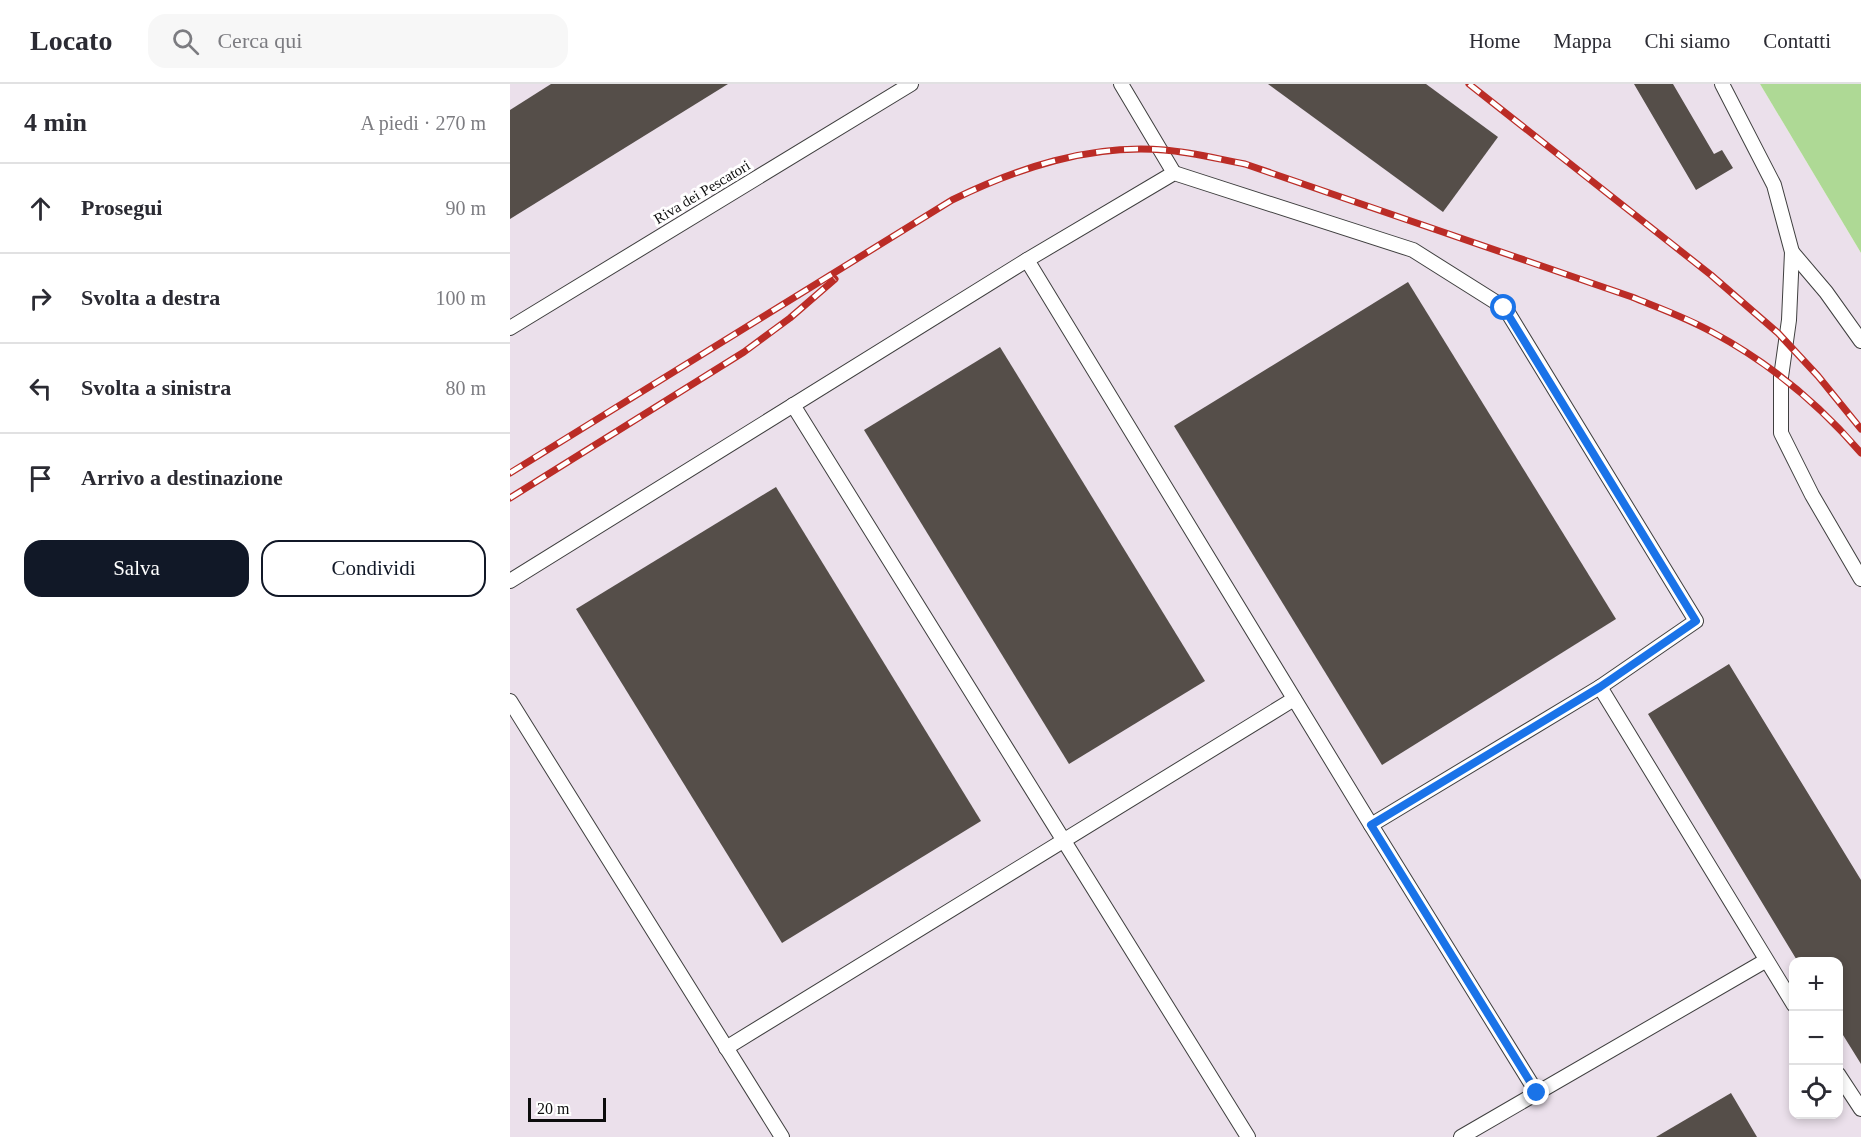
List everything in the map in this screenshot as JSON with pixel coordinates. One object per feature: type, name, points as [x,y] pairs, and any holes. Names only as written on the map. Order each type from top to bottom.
[{"type":"lane","name":"Riva dei Pescatori","points":[[510,328],[911,84]]},
{"type":"lane","points":[[1121,84],[1174,173],[1413,250],[1504,308],[1696,621],[1600,687],[1371,825]]},
{"type":"lane","points":[[1722,84],[1774,185],[1792,252],[1789,320],[1781,377],[1781,433],[1812,495],[1861,579]]},
{"type":"lane","points":[[510,581],[1027,260],[1174,173]]},
{"type":"lane","points":[[1792,252],[1826,292],[1861,340]]},
{"type":"lane","points":[[1027,260],[1537,1093]]},
{"type":"lane","points":[[793,405],[1248,1137]]},
{"type":"lane","points":[[1600,687],[1789,997]]},
{"type":"lane","points":[[726,1048],[1294,699]]},
{"type":"lane","points":[[510,701],[782,1137]]},
{"type":"lane","points":[[1461,1137],[1765,961]]},
{"type":"lane","points":[[1843,1080],[1861,1109]]},
{"type":"shaded area","points":[[510,84],[1760,84],[1861,253],[1861,1137],[510,1137]]},
{"type":"green space","points":[[1760,84],[1861,84],[1861,253]]},
{"type":"building","points":[[551,84],[728,84],[510,219],[510,110]]},
{"type":"building","points":[[1268,84],[1426,84],[1498,137],[1443,212]]},
{"type":"building","points":[[1634,84],[1673,84],[1714,154],[1722,150],[1733,168],[1696,190]]},
{"type":"building","points":[[1408,282],[1616,619],[1382,765],[1174,426]]},
{"type":"building","points":[[1000,347],[1205,681],[1069,764],[864,430]]},
{"type":"building","points":[[776,487],[981,821],[782,943],[576,609]]},
{"type":"building","points":[[1729,664],[1861,880],[1861,1064],[1843,1035],[1843,957],[1795,957],[1648,714]]},
{"type":"building","points":[[1731,1093],[1757,1137],[1656,1137]]},
{"type":"railway","points":[[1469,84],[1711,275],[1778,333],[1818,376],[1861,429]]},
{"type":"railway","points":[[510,473],[952,200],[1002,178],[1055,161],[1081,155],[1136,149],[1184,152],[1245,164],[1673,313],[1733,344],[1773,371],[1811,402],[1861,453]]},
{"type":"railway","points":[[510,498],[744,352],[790,318],[835,279]]},
{"type":"route","points":[[1504,308],[1696,621],[1600,687],[1371,825],[1537,1093]]}]
